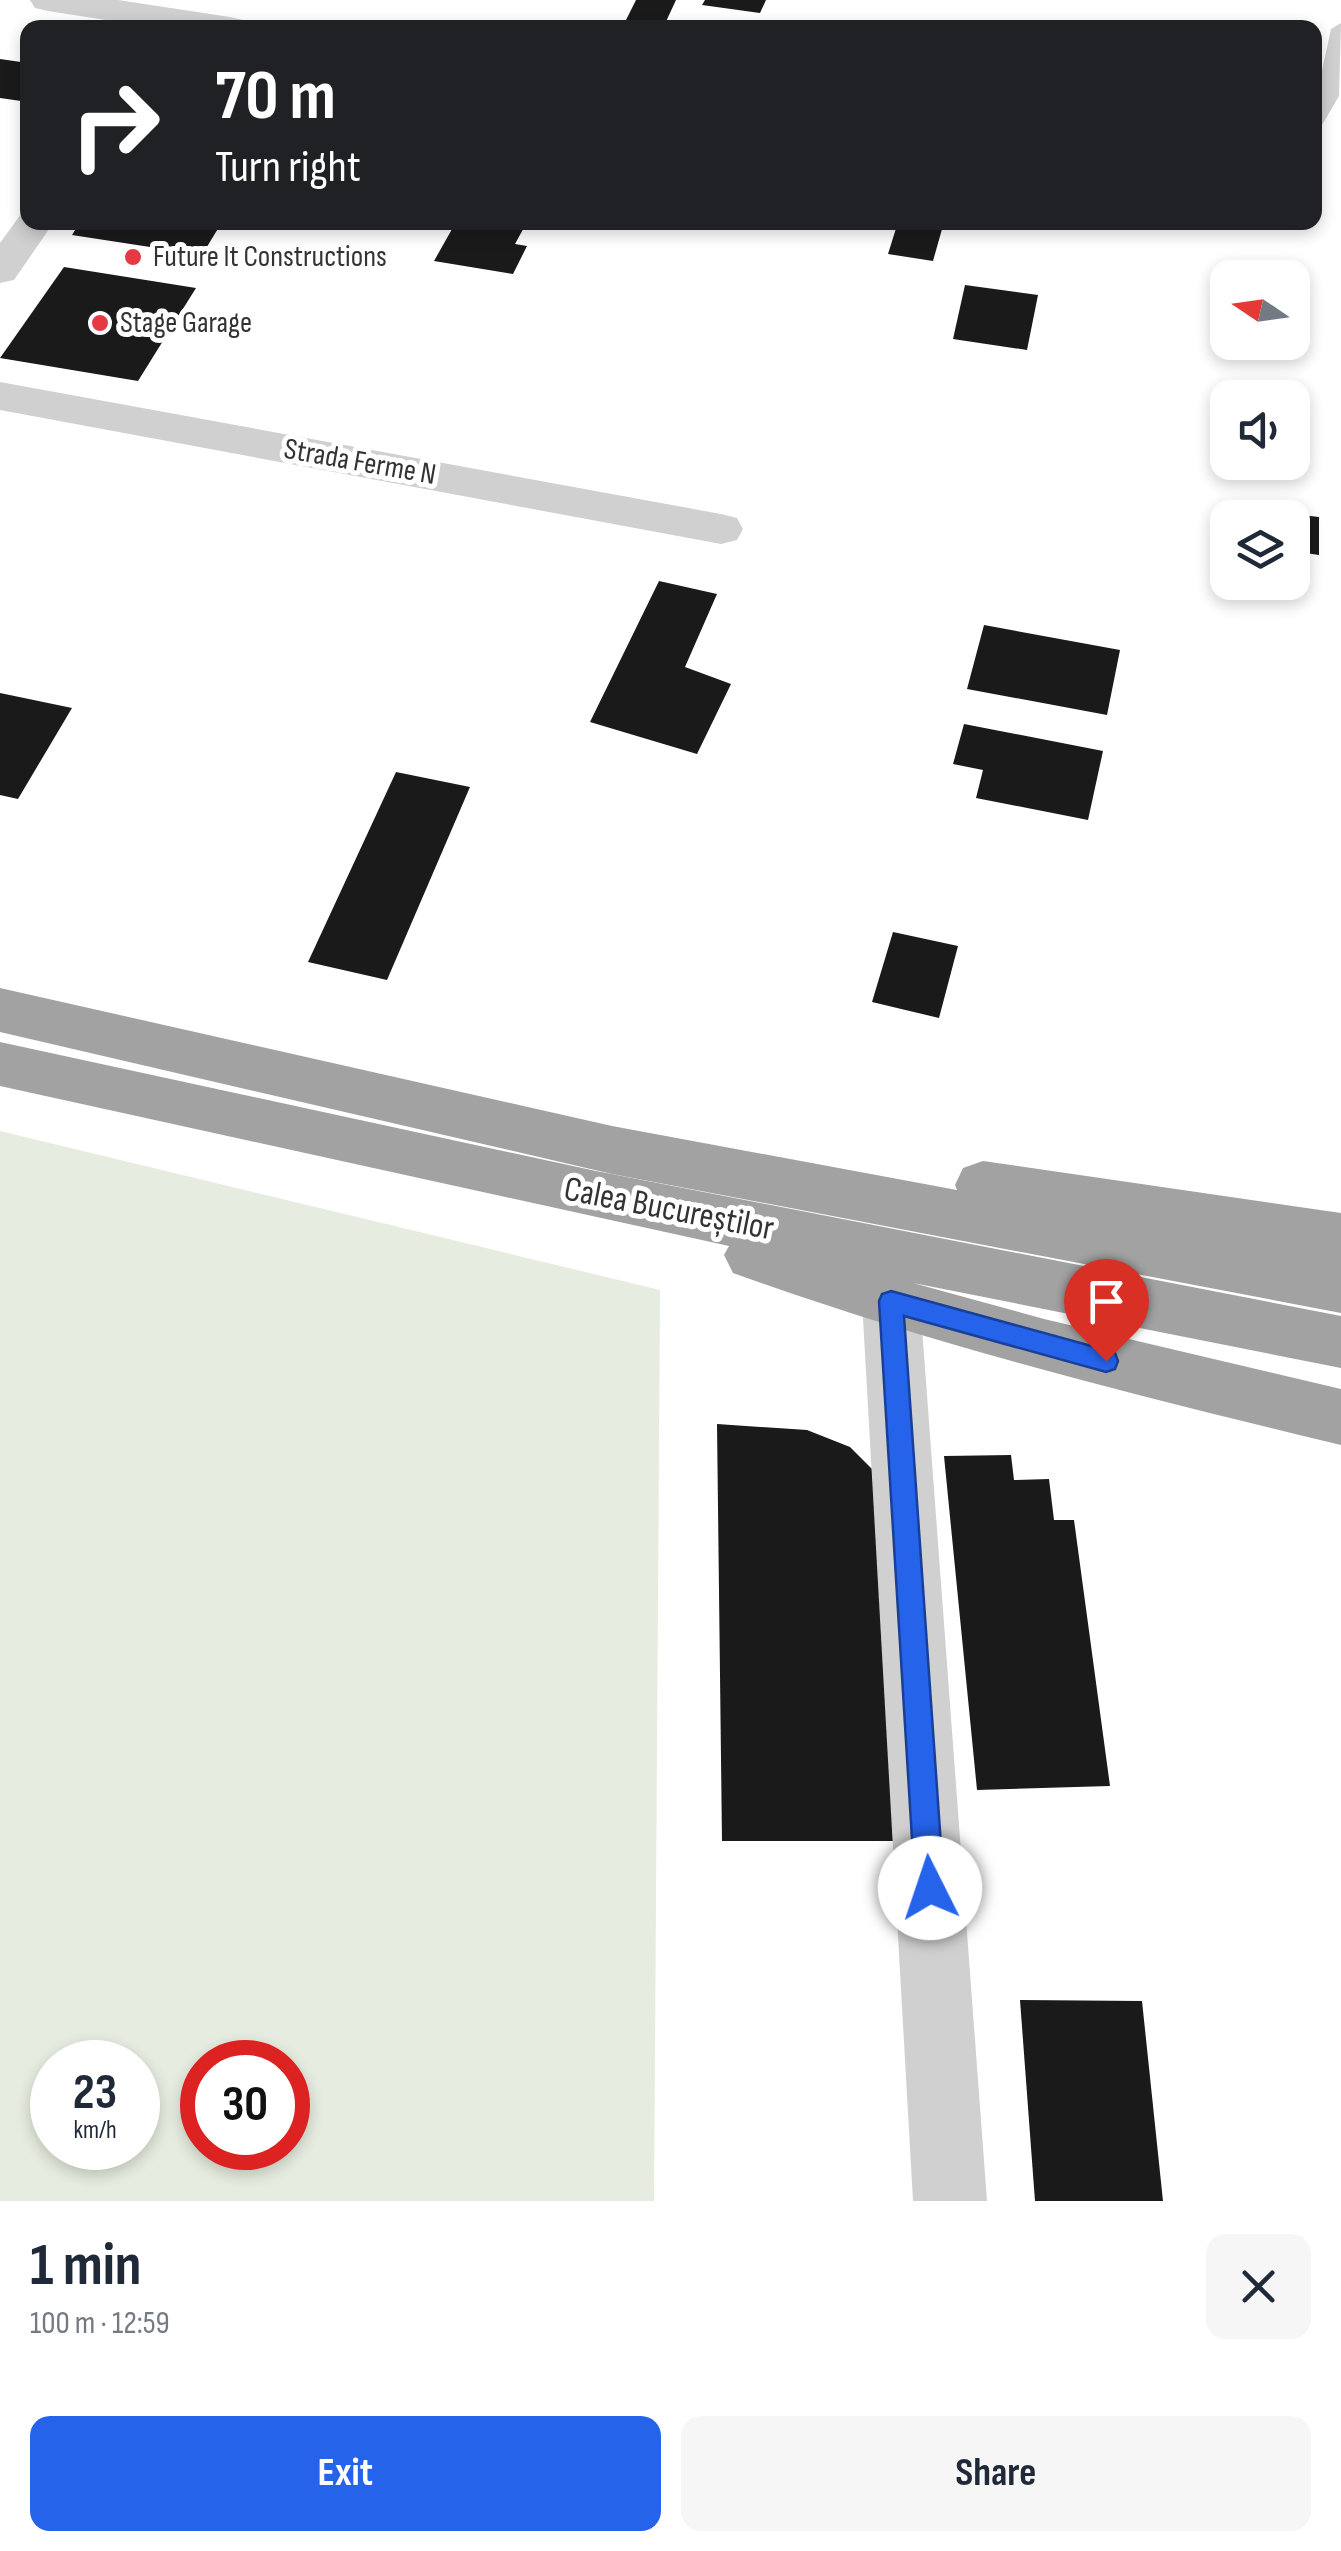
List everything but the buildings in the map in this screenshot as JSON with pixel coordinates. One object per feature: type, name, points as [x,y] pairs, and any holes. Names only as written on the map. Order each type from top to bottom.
[{"type":"highway","name":"Calea Bucureștilor","points":[[0,1010],[604,1173],[1341,1342]]},
{"type":"highway","name":"Calea Bucureștilor","points":[[0,1064],[604,1173],[1341,1287]]},
{"type":"highway","points":[[604,1173],[810,1163],[1150,1207],[1341,1238]]},
{"type":"highway","points":[[604,1173],[780,1265],[891,1301],[1142,1370],[1341,1416]]},
{"type":"street","points":[[48,0],[182,16]]},
{"type":"street","points":[[0,271],[28,230]]},
{"type":"street","name":"Strada Ferme N","points":[[0,396],[721,529]]},
{"type":"street","points":[[891,1301],[950,2201]]},
{"type":"lane","points":[[1322,108],[1329,96],[1341,29]]},
{"type":"shaded area","points":[[0,1131],[660,1290],[654,2201],[0,2201]]},
{"type":"place","name":"Future It Constructions","points":[[133,257]]},
{"type":"place","name":"Stage Garage","points":[[100,323]]},
{"type":"route","points":[[930,1888],[891,1301],[1106,1361]]}]
